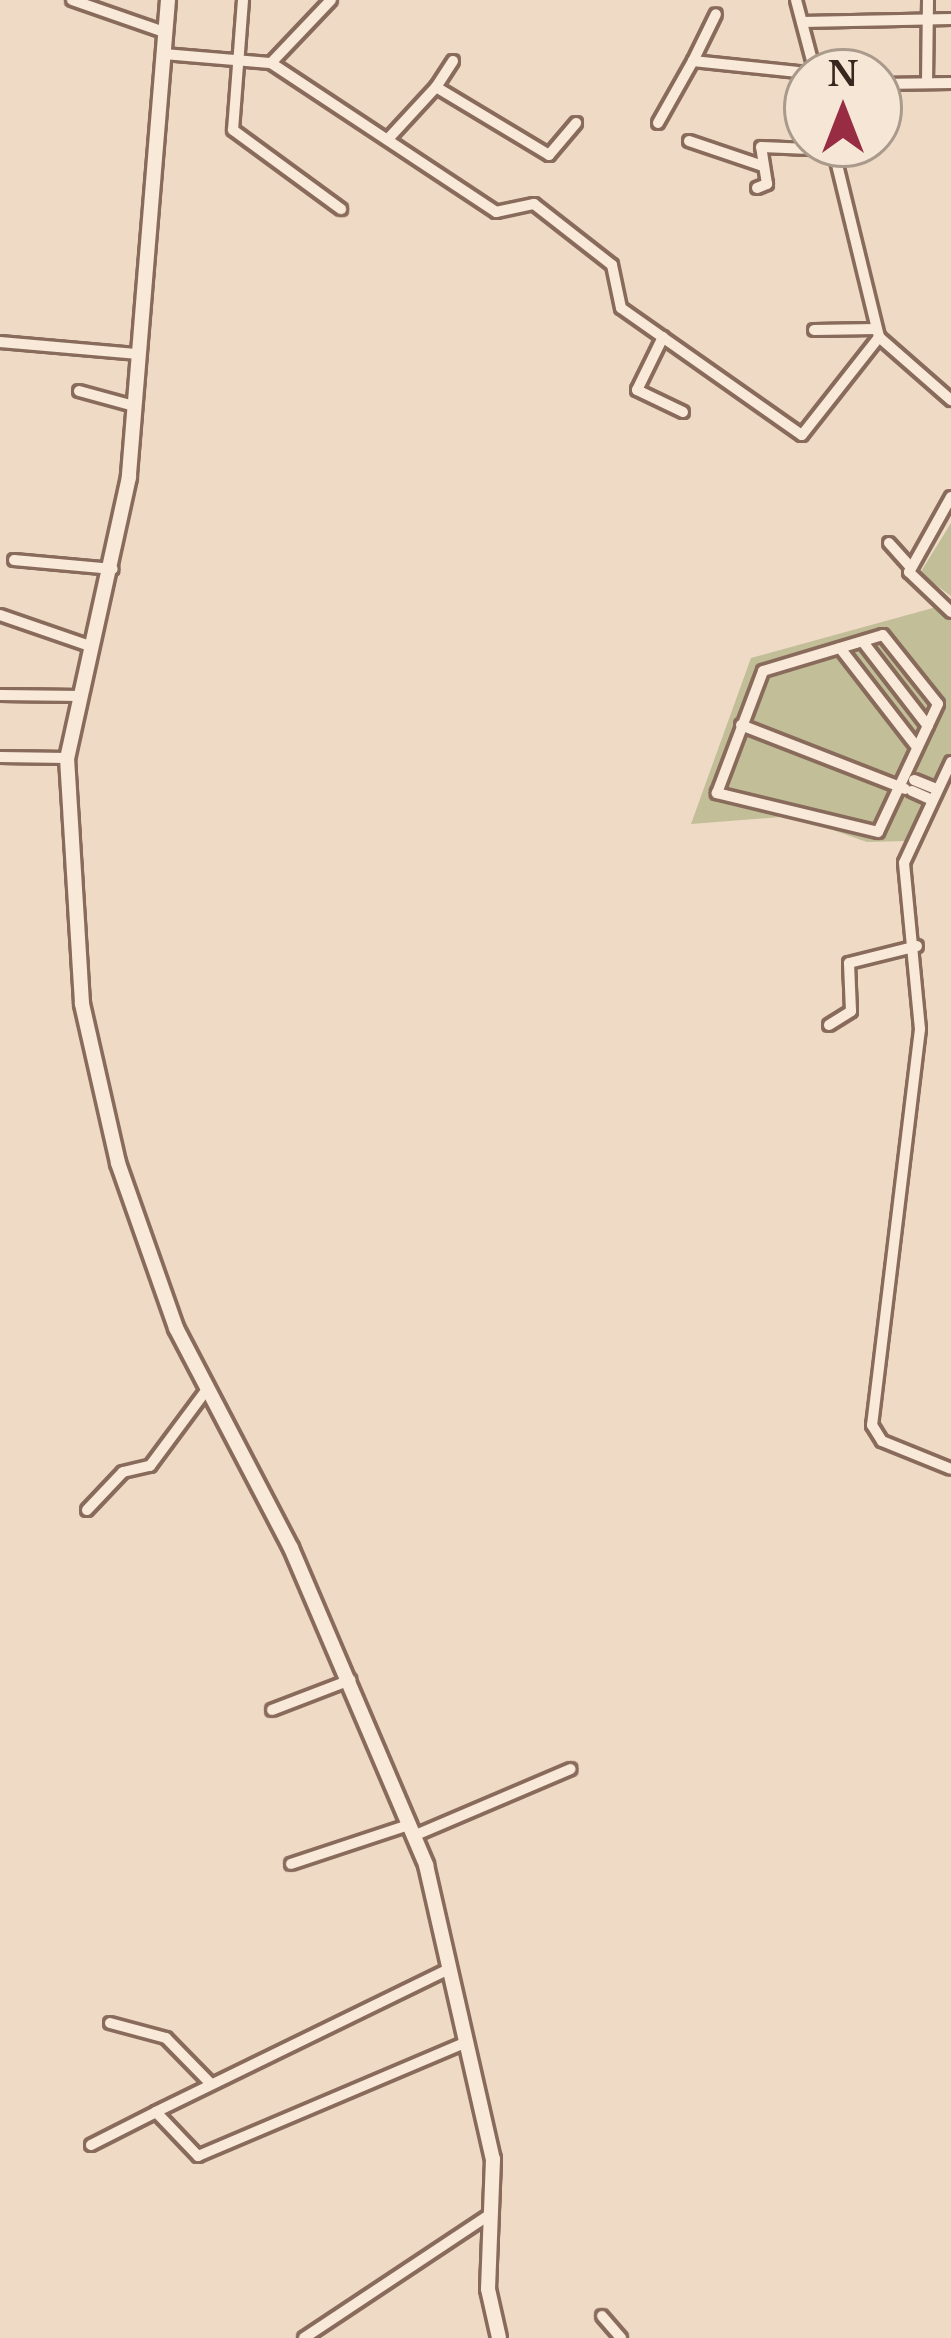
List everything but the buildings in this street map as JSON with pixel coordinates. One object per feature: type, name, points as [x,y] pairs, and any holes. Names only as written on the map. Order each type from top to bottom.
[{"type":"street","points":[[72,0],[164,32]]},
{"type":"street","points":[[168,0],[134,406],[112,569],[67,758],[93,1070],[205,1392],[350,1680],[414,1829],[493,2159],[500,2338]]},
{"type":"street","points":[[243,0],[235,134],[340,209]]},
{"type":"street","points":[[271,63],[332,0]]},
{"type":"street","points":[[796,0],[807,48]]},
{"type":"street","points":[[927,83],[928,0]]},
{"type":"street","points":[[658,123],[716,14]]},
{"type":"street","points":[[802,22],[951,19]]},
{"type":"street","points":[[163,54],[271,63],[496,212],[534,204],[575,232],[616,270],[621,308],[805,436],[878,333]]},
{"type":"street","points":[[388,139],[453,61]]},
{"type":"street","points":[[693,61],[783,69]]},
{"type":"street","points":[[903,84],[951,83]]},
{"type":"street","points":[[436,87],[549,154],[576,123]]},
{"type":"street","points":[[689,141],[763,166]]},
{"type":"street","points":[[757,188],[766,186],[761,147],[783,147]]},
{"type":"street","points":[[838,168],[878,333],[951,400]]},
{"type":"street","points":[[814,330],[878,333]]},
{"type":"street","points":[[663,337],[638,390],[683,412]]},
{"type":"street","points":[[0,342],[138,354]]},
{"type":"street","points":[[79,392],[134,406]]},
{"type":"street","points":[[910,566],[951,496]]},
{"type":"street","points":[[889,542],[951,612]]},
{"type":"street","points":[[14,560],[112,569]]},
{"type":"street","points":[[0,616],[94,647]]},
{"type":"street","points":[[885,635],[937,703],[904,783],[869,836],[719,794],[763,671],[863,641],[885,635]]},
{"type":"street","points":[[863,641],[928,726]]},
{"type":"street","points":[[840,648],[916,746]]},
{"type":"street","points":[[0,695],[81,696]]},
{"type":"street","points":[[741,725],[932,794]]},
{"type":"street","points":[[0,757],[67,758]]},
{"type":"street","points":[[951,762],[904,862],[916,946],[920,1029],[872,1425],[882,1441],[951,1469]]},
{"type":"street","points":[[829,1025],[851,1011],[849,963],[916,946]]},
{"type":"street","points":[[87,1510],[123,1472],[151,1466],[205,1392]]},
{"type":"street","points":[[272,1710],[350,1680]]},
{"type":"street","points":[[291,1864],[414,1829],[571,1768]]},
{"type":"street","points":[[91,2145],[449,1970]]},
{"type":"street","points":[[110,2023],[166,2038],[211,2084]]},
{"type":"street","points":[[156,2112],[198,2156],[466,2042]]},
{"type":"street","points":[[304,2338],[492,2213]]},
{"type":"street","points":[[602,2316],[621,2338]]},
{"type":"shaded area","points":[[951,523],[951,596],[920,573]]},
{"type":"shaded area","points":[[951,603],[951,772],[925,827],[914,821],[906,841],[867,842],[793,816],[691,824],[751,658]]}]
